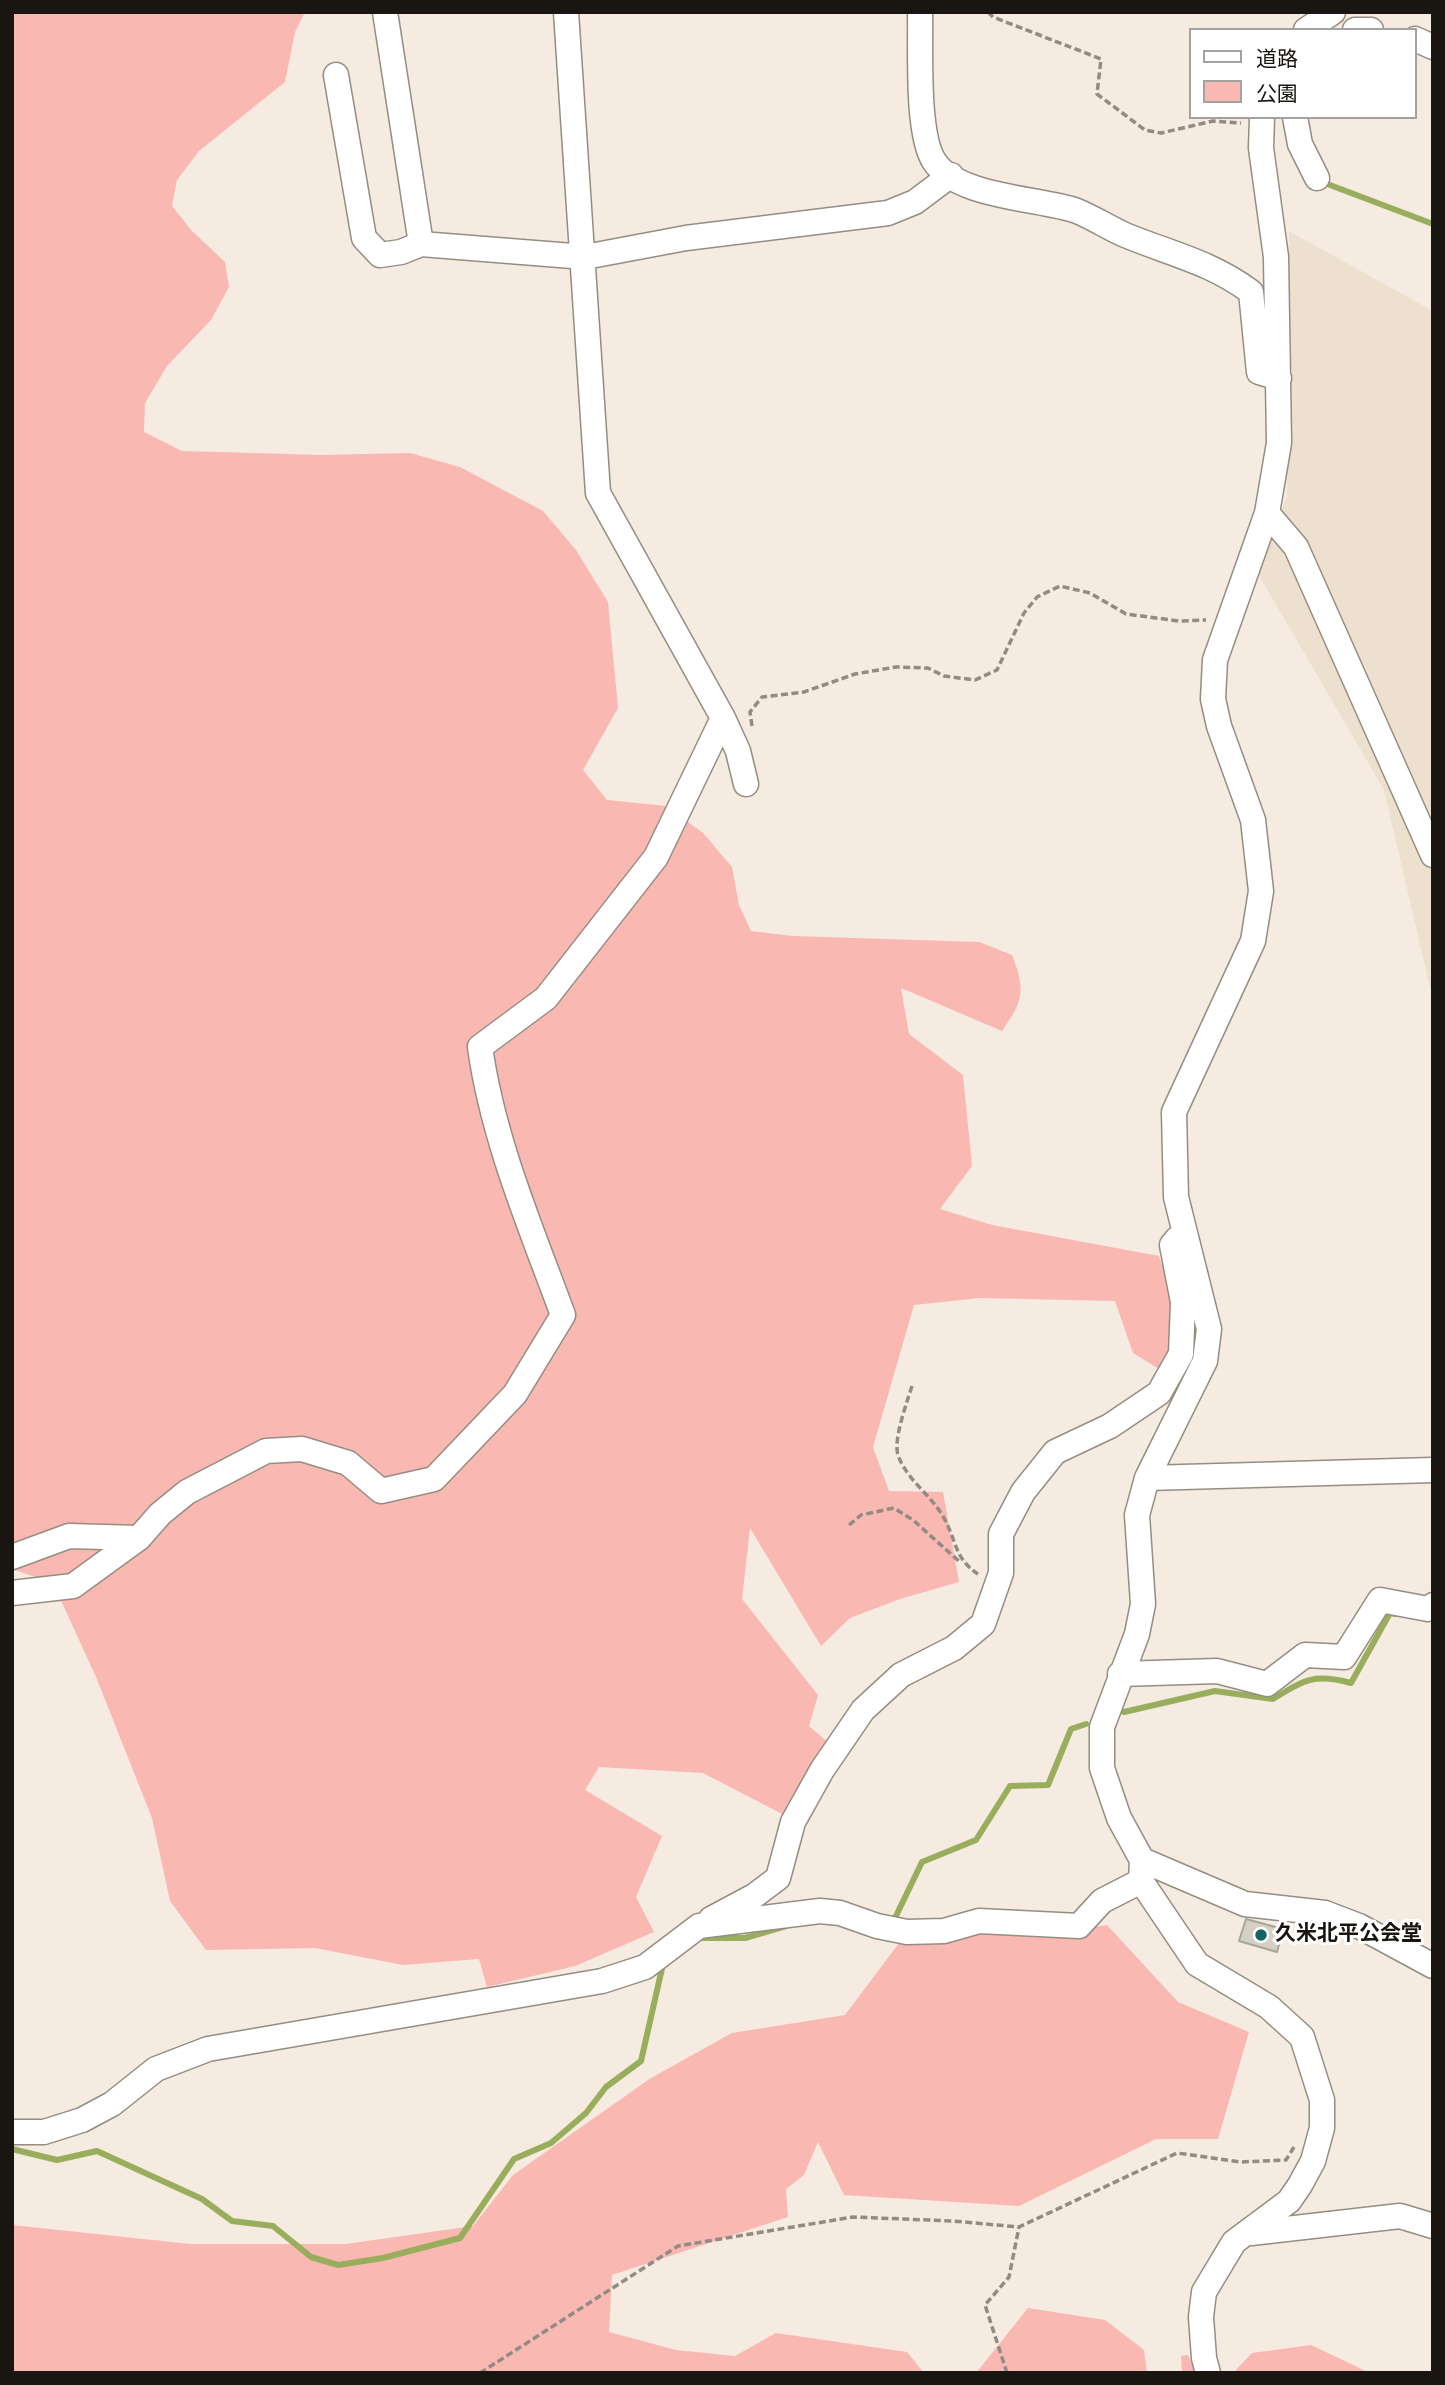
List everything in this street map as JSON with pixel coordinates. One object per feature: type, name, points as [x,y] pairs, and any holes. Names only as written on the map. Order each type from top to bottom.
[{"type":"street","points":[[385,12],[421,244]]},
{"type":"street","points":[[566,12],[585,257],[598,492],[723,718],[737,751],[746,784]]},
{"type":"street","points":[[920,12],[924,132],[934,161],[951,175],[991,194],[1076,211],[1124,235],[1225,272],[1251,292],[1259,372],[1279,378]]},
{"type":"street","points":[[1309,28],[1333,12]]},
{"type":"street","points":[[1417,40],[1433,47]]},
{"type":"street","points":[[337,75],[364,238],[380,255],[401,252],[421,244],[585,257],[686,238],[888,212],[915,202],[951,175]]},
{"type":"street","points":[[1295,119],[1300,144],[1317,178]]},
{"type":"street","points":[[1208,2373],[1204,2358],[1201,2317],[1204,2292],[1220,2260],[1234,2242],[1250,2233],[1289,2201],[1313,2161],[1322,2128],[1322,2100],[1302,2037],[1269,2007],[1197,1964],[1141,1870],[1102,1768],[1102,1727],[1137,1634],[1143,1604],[1136,1515],[1147,1478],[1205,1361],[1209,1329],[1176,1197],[1174,1112],[1253,941],[1262,891],[1253,820],[1219,726],[1213,699],[1215,660],[1267,513],[1279,443],[1276,257],[1261,121]]},
{"type":"street","points":[[1267,513],[1296,547],[1433,855]]},
{"type":"street","points":[[12,1593],[73,1586],[139,1538],[160,1514],[187,1492],[266,1451],[302,1450],[348,1463],[381,1491],[434,1479],[515,1394],[563,1315],[509,1169],[483,1074],[480,1047],[546,998],[656,858],[723,718]]},
{"type":"street","points":[[12,2132],[44,2132],[82,2120],[112,2104],[156,2068],[208,2049],[603,1981],[645,1967],[699,1926],[754,1896],[778,1878],[793,1822],[822,1770],[863,1710],[901,1675],[954,1648],[983,1624],[1002,1573],[1002,1534],[1023,1492],[1055,1452],[1110,1426],[1159,1393],[1181,1354],[1183,1302],[1172,1245],[1184,1228]]},
{"type":"street","points":[[1147,1478],[1433,1470]]},
{"type":"street","points":[[12,1557],[69,1536],[139,1538]]},
{"type":"street","points":[[1120,1674],[1217,1671],[1267,1684],[1305,1655],[1344,1657],[1380,1600],[1427,1609],[1433,1605]]},
{"type":"street","points":[[699,1926],[820,1911],[840,1913],[877,1926],[907,1932],[944,1931],[979,1921],[1079,1926],[1102,1900],[1141,1870]]},
{"type":"street","points":[[1141,1870],[1245,1904],[1325,1913],[1359,1926],[1433,1966]]},
{"type":"street","points":[[1250,2233],[1400,2216],[1433,2226]]},
{"type":"path","points":[[988,12],[993,17],[1101,59],[1097,94],[1145,130],[1161,133],[1213,121],[1261,121]]},
{"type":"path","points":[[752,734],[750,712],[762,697],[804,692],[855,674],[896,667],[928,668],[944,676],[975,680],[997,670],[1024,613],[1037,597],[1060,586],[1090,593],[1126,614],[1179,621],[1228,618]]},
{"type":"path","points":[[912,1386],[901,1424],[897,1453],[914,1483],[944,1518],[963,1564]]},
{"type":"path","points":[[849,1525],[861,1515],[894,1507],[963,1564],[982,1576],[986,1569]]},
{"type":"path","points":[[480,2373],[678,2246],[853,2217],[1019,2227],[1177,2153],[1240,2162],[1286,2160],[1300,2136]]},
{"type":"path","points":[[1007,2373],[985,2305],[1009,2277],[1019,2227]]},
{"type":"shaded area","points":[[1289,231],[1433,311],[1433,1000],[1384,790],[1257,572],[1287,496]]},
{"type":"green space","points":[[12,12],[305,12],[295,32],[285,82],[199,151],[177,180],[172,206],[192,231],[225,262],[229,287],[211,320],[167,366],[145,403],[144,432],[182,451],[321,455],[410,453],[460,467],[543,511],[576,550],[608,602],[618,708],[583,770],[607,800],[666,806],[703,833],[732,867],[739,905],[751,931],[793,936],[979,942],[1012,955],[1021,987],[1020,995],[1014,1012],[1002,1031],[901,988],[909,1034],[963,1075],[972,1166],[940,1209],[992,1225],[1159,1256],[1171,1292],[1177,1340],[1162,1371],[1133,1353],[1115,1301],[980,1298],[914,1305],[873,1447],[889,1491],[943,1492],[959,1582],[900,1599],[850,1618],[821,1646],[750,1528],[742,1599],[818,1695],[809,1726],[830,1744],[784,1815],[703,1773],[599,1767],[585,1790],[662,1836],[636,1897],[654,1932],[575,1966],[487,1987],[479,1959],[403,1965],[315,1948],[206,1950],[170,1901],[152,1818],[96,1677],[53,1583],[12,1569]]},
{"type":"green space","points":[[1107,1925],[1178,2002],[1249,2032],[1218,2139],[1156,2139],[1019,2206],[844,2195],[818,2142],[804,2175],[786,2189],[788,2217],[612,2275],[609,2332],[676,2350],[735,2356],[776,2333],[907,2352],[924,2373],[12,2373],[12,2225],[190,2244],[346,2244],[473,2226],[513,2175],[651,2078],[732,2033],[845,2015],[899,1943],[981,1933],[1036,1936]]},
{"type":"green space","points":[[1028,2308],[1105,2320],[1144,2350],[1147,2373],[976,2373]]},
{"type":"green space","points":[[1311,2345],[1370,2373],[1233,2373],[1252,2353]]},
{"type":"green space","points":[[1188,2355],[1196,2373],[1182,2373],[1181,2356]]},
{"type":"building","name":"久米北平公会堂","points":[[1246,1919],[1283,1929],[1277,1952],[1239,1941]]},
{"type":"waterway","points":[[1330,185],[1433,224]]},
{"type":"waterway","points":[[1124,1712],[1215,1691],[1273,1699],[1310,1680],[1328,1679],[1351,1683],[1390,1613],[1396,1614]]},
{"type":"waterway","points":[[895,1918],[922,1862],[976,1840],[1010,1786],[1048,1785],[1071,1729],[1086,1724]]},
{"type":"waterway","points":[[700,1938],[745,1938],[786,1926]]},
{"type":"waterway","points":[[12,2149],[57,2160],[97,2151],[202,2199],[232,2221],[273,2226],[311,2257],[338,2265],[383,2258],[460,2238],[514,2159],[551,2143],[586,2113],[606,2087],[641,2061],[663,1964]]},
{"type":"place","name":"久米北平公会堂","points":[[1261,1935]]}]
